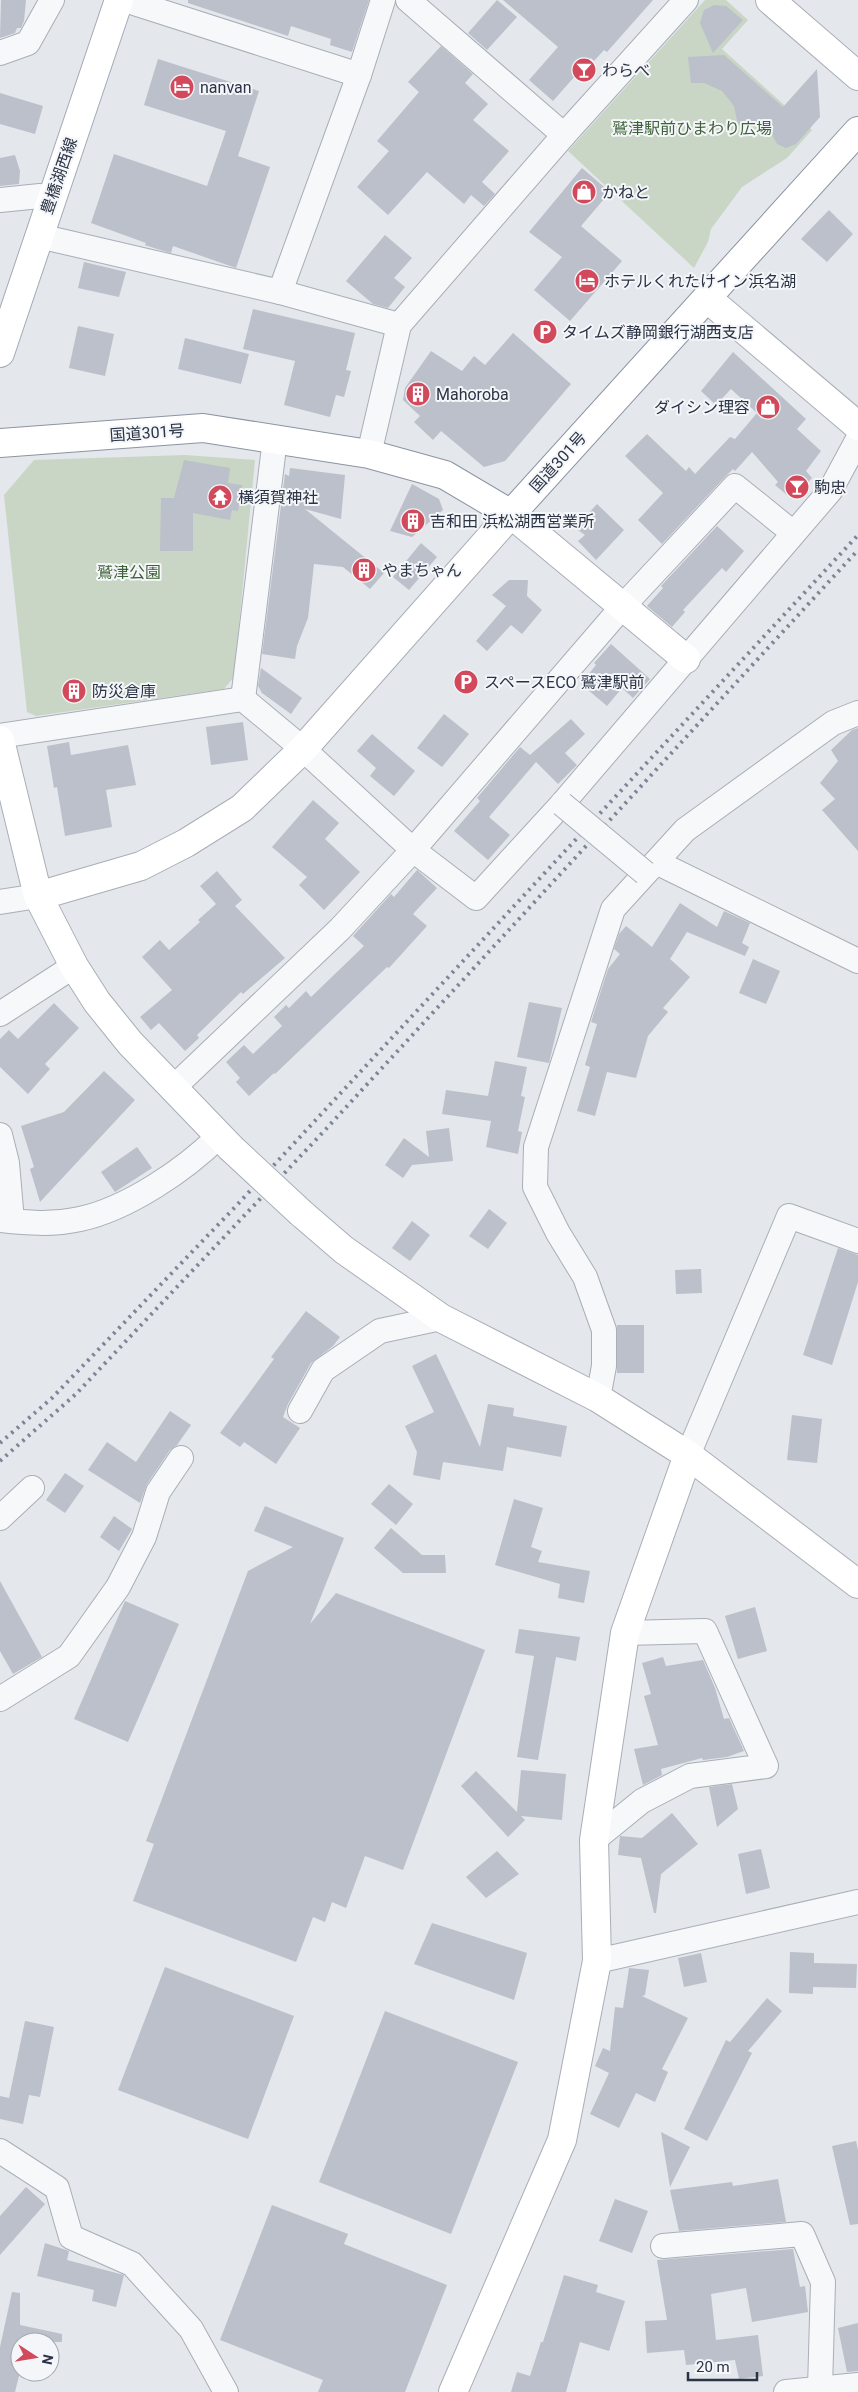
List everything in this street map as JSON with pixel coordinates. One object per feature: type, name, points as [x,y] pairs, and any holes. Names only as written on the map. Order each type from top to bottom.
[{"type":"main road","name":"豊橋湖西線","points":[[0,353],[119,0]]},
{"type":"main road","points":[[770,0],[858,76]]},
{"type":"main road","name":"国道301号","points":[[0,443],[203,428],[369,454],[445,475],[511,514],[858,131]]},
{"type":"main road","points":[[708,298],[858,426]]},
{"type":"main road","points":[[38,896],[141,866],[186,843],[242,808],[303,749],[511,514],[686,659]]},
{"type":"main road","points":[[0,740],[38,896],[74,966],[97,1002],[172,1089],[225,1142],[344,1250],[441,1318],[598,1398],[688,1455],[858,1584]]},
{"type":"main road","points":[[453,2392],[562,2140],[597,1962],[594,1840],[625,1633],[688,1455]]},
{"type":"street","points":[[0,53],[28,43],[51,0]]},
{"type":"street","points":[[125,0],[359,76]]},
{"type":"street","points":[[280,292],[359,76],[383,0]]},
{"type":"street","points":[[408,0],[564,135]]},
{"type":"street","points":[[369,454],[399,325],[564,135],[686,0]]},
{"type":"street","points":[[0,200],[40,196],[52,199]]},
{"type":"street","points":[[39,236],[280,292],[399,325]]},
{"type":"street","points":[[242,699],[275,439]]},
{"type":"street","points":[[0,736],[242,699],[303,749],[413,850],[476,898],[562,804],[792,532],[830,491],[858,439]]},
{"type":"street","points":[[172,1089],[340,929],[413,850],[623,606],[735,486],[792,532]]},
{"type":"street","points":[[598,1398],[604,1366],[604,1330],[585,1277],[558,1233],[535,1187],[536,1147],[613,909],[685,830],[832,724],[858,713]]},
{"type":"street","points":[[562,804],[651,867],[858,961]]},
{"type":"street","points":[[0,902],[38,896]]},
{"type":"street","points":[[0,1014],[74,966]]},
{"type":"street","points":[[0,1135],[8,1163],[6,1221],[61,1222],[103,1212],[145,1191],[204,1151],[225,1142]]},
{"type":"street","points":[[688,1455],[789,1216],[858,1242]]},
{"type":"street","points":[[300,1412],[323,1370],[380,1331],[441,1318]]},
{"type":"street","points":[[0,1700],[30,1683],[69,1656],[118,1587],[144,1537],[158,1492],[181,1458]]},
{"type":"street","points":[[0,1518],[32,1488]]},
{"type":"street","points":[[594,1840],[642,1800],[690,1776],[766,1766],[705,1631],[625,1633]]},
{"type":"street","points":[[597,1962],[858,1902]]},
{"type":"street","points":[[0,2151],[57,2188],[71,2237],[132,2264],[191,2329],[226,2392]]},
{"type":"street","points":[[662,2246],[802,2234],[823,2282],[820,2389]]},
{"type":"street","points":[[786,2392],[858,2384]]},
{"type":"green space","name":"鷲津駅前ひまわり広場","points":[[705,0],[726,0],[748,20],[722,49],[812,130],[787,158],[742,187],[711,229],[708,242],[694,268],[568,151]]},
{"type":"green space","name":"鷲津公園","points":[[185,455],[255,460],[234,677],[224,689],[36,716],[27,712],[4,495],[34,460]]},
{"type":"building","points":[[1,0],[26,0],[24,21],[21,28],[17,28],[15,33],[0,38]]},
{"type":"building","points":[[188,0],[369,0],[352,52],[330,45],[331,39],[291,26],[288,36],[188,3]]},
{"type":"building","points":[[497,0],[517,17],[487,50],[468,33]]},
{"type":"building","points":[[503,0],[653,0],[607,52],[604,50],[594,61],[591,58],[553,101],[529,80],[558,47]]},
{"type":"building","points":[[714,5],[726,6],[743,20],[713,53],[700,23],[704,10]]},
{"type":"building","points":[[441,46],[473,74],[465,83],[488,104],[473,120],[509,151],[482,182],[495,194],[484,206],[471,195],[464,204],[427,172],[388,215],[357,187],[389,151],[377,141],[419,92],[408,82]]},
{"type":"building","points":[[724,55],[783,107],[817,69],[820,117],[796,144],[786,148],[777,144],[767,125],[738,125],[734,106],[722,91],[704,83],[691,83],[688,57]]},
{"type":"building","points":[[158,59],[259,91],[238,156],[270,167],[236,268],[173,246],[171,253],[157,249],[145,245],[146,243],[91,223],[114,154],[207,186],[226,131],[144,105]]},
{"type":"building","points":[[0,93],[43,106],[35,134],[0,124]]},
{"type":"building","points":[[15,155],[20,171],[19,184],[0,186],[0,158]]},
{"type":"building","points":[[582,168],[610,192],[581,226],[622,261],[570,321],[534,290],[562,257],[529,232]]},
{"type":"building","points":[[829,210],[853,234],[827,262],[801,239]]},
{"type":"building","points":[[385,235],[412,258],[394,278],[405,287],[388,308],[373,304],[346,281]]},
{"type":"building","points":[[84,262],[126,272],[119,297],[78,288]]},
{"type":"building","points":[[253,309],[355,333],[346,370],[351,371],[344,397],[336,395],[330,417],[284,405],[295,361],[243,349]]},
{"type":"building","points":[[78,326],[114,334],[105,376],[69,368]]},
{"type":"building","points":[[513,333],[571,384],[505,461],[484,467],[441,431],[433,440],[414,422],[420,416],[403,400],[405,388],[431,351],[462,371],[474,356],[485,365]]},
{"type":"building","points":[[185,338],[249,354],[241,384],[178,369]]},
{"type":"building","points":[[733,352],[806,419],[797,429],[821,451],[806,471],[812,478],[792,499],[775,485],[778,482],[752,452],[735,471],[733,469],[725,477],[662,544],[638,520],[663,493],[625,456],[647,434],[686,471],[689,467],[695,474],[730,437],[735,439],[757,413],[731,389],[716,405],[701,391]]},
{"type":"building","points":[[184,460],[230,468],[228,483],[242,485],[238,511],[232,510],[230,520],[193,513],[193,551],[160,551],[161,498],[174,498]]},
{"type":"building","points":[[290,468],[345,475],[341,519],[305,509],[384,573],[370,589],[343,567],[314,564],[308,618],[297,646],[295,659],[262,654],[285,474],[289,476]]},
{"type":"building","name":"吉和田 浜松湖西営業所","points":[[412,484],[439,499],[443,510],[412,537],[390,531]]},
{"type":"building","points":[[597,504],[624,530],[596,560],[578,541],[585,535],[575,528]]},
{"type":"building","points":[[717,526],[744,551],[726,572],[722,568],[683,610],[685,612],[672,627],[647,606],[663,588],[661,586]]},
{"type":"building","points":[[421,543],[437,557],[409,590],[393,577]]},
{"type":"building","points":[[509,580],[528,580],[527,596],[542,610],[522,634],[511,625],[487,651],[476,641],[506,606],[492,595]]},
{"type":"building","points":[[611,644],[650,679],[633,698],[622,688],[607,706],[581,684],[596,665],[594,663]]},
{"type":"building","points":[[261,668],[302,698],[291,714],[262,693],[258,686]]},
{"type":"building","points":[[444,714],[469,734],[442,767],[417,748]]},
{"type":"building","points":[[571,719],[585,734],[565,753],[577,765],[558,784],[536,762],[489,817],[510,835],[488,860],[454,831],[480,801],[477,798],[520,747],[530,755]]},
{"type":"building","points":[[243,722],[248,760],[211,765],[206,727]]},
{"type":"building","points":[[858,728],[858,851],[822,810],[835,799],[820,783],[838,761],[831,750],[852,730]]},
{"type":"building","points":[[372,734],[415,771],[394,796],[370,776],[376,768],[357,751]]},
{"type":"building","points":[[69,742],[71,755],[128,745],[136,785],[106,790],[112,827],[65,836],[57,787],[54,788],[47,746]]},
{"type":"building","points":[[313,800],[339,823],[325,839],[360,872],[324,910],[299,885],[307,877],[272,847]]},
{"type":"building","points":[[417,870],[437,888],[413,914],[427,926],[389,968],[387,967],[275,1074],[249,1096],[236,1082],[240,1078],[226,1062],[244,1045],[253,1054],[282,1026],[274,1017],[286,1005],[289,1008],[306,991],[311,997],[364,946],[353,936],[391,894],[394,897]]},
{"type":"building","points":[[217,871],[242,900],[235,906],[285,958],[243,994],[241,992],[197,1035],[199,1038],[185,1051],[159,1023],[151,1030],[140,1017],[172,990],[142,957],[160,940],[169,950],[200,922],[198,920],[216,904],[200,886]]},
{"type":"building","points":[[680,903],[717,927],[724,911],[750,923],[742,943],[749,947],[745,956],[687,932],[670,959],[690,977],[663,1008],[668,1012],[648,1036],[636,1078],[607,1072],[595,1116],[577,1111],[590,1067],[585,1065],[597,1024],[591,1022],[608,969],[620,954],[614,949],[619,934],[626,926],[652,947]]},
{"type":"building","points":[[753,959],[780,971],[766,1004],[739,993]]},
{"type":"building","points":[[529,1002],[562,1008],[549,1063],[517,1057]]},
{"type":"building","points":[[54,1003],[79,1028],[45,1064],[50,1069],[28,1094],[0,1067],[0,1039],[9,1030],[18,1039]]},
{"type":"building","points":[[495,1061],[527,1067],[521,1096],[525,1097],[518,1131],[522,1132],[518,1154],[486,1147],[491,1121],[442,1114],[446,1090],[488,1096]]},
{"type":"building","points":[[104,1071],[135,1100],[40,1202],[30,1169],[34,1167],[21,1126],[64,1112]]},
{"type":"building","points":[[449,1128],[453,1161],[412,1165],[403,1178],[385,1165],[404,1138],[429,1157],[426,1131]]},
{"type":"building","points":[[137,1147],[152,1168],[115,1192],[101,1172]]},
{"type":"building","points":[[489,1209],[507,1223],[488,1249],[469,1236]]},
{"type":"building","points":[[412,1221],[430,1235],[410,1261],[392,1248]]},
{"type":"building","points":[[838,1248],[858,1255],[858,1282],[832,1365],[803,1355]]},
{"type":"building","points":[[701,1269],[702,1293],[676,1294],[675,1270]]},
{"type":"building","points":[[306,1311],[340,1337],[333,1346],[311,1363],[288,1404],[283,1417],[300,1428],[276,1464],[244,1442],[240,1447],[220,1433],[274,1359],[271,1357]]},
{"type":"building","points":[[617,1325],[644,1325],[644,1373],[617,1373]]},
{"type":"building","points":[[436,1354],[480,1447],[488,1404],[514,1408],[513,1416],[567,1426],[561,1457],[507,1447],[503,1471],[443,1462],[440,1480],[413,1475],[417,1452],[405,1426],[434,1412],[412,1366]]},
{"type":"building","points":[[170,1411],[191,1425],[177,1445],[170,1450],[147,1484],[140,1503],[88,1470],[107,1442],[136,1462]]},
{"type":"building","points":[[792,1415],[822,1419],[817,1463],[787,1460]]},
{"type":"building","points":[[65,1473],[84,1486],[65,1513],[46,1500]]},
{"type":"building","points":[[389,1484],[413,1504],[396,1525],[371,1504]]},
{"type":"building","points":[[514,1499],[543,1508],[531,1547],[542,1551],[538,1562],[590,1571],[584,1603],[558,1598],[560,1584],[495,1565]]},
{"type":"building","points":[[265,1506],[344,1538],[310,1624],[336,1593],[485,1650],[403,1870],[365,1856],[346,1908],[332,1902],[325,1922],[313,1917],[296,1962],[133,1901],[154,1844],[146,1841],[248,1571],[293,1547],[254,1531]]},
{"type":"building","points":[[114,1516],[132,1529],[119,1551],[100,1537]]},
{"type":"building","points":[[391,1528],[422,1555],[445,1555],[446,1573],[403,1573],[374,1548]]},
{"type":"building","points":[[0,1581],[42,1657],[13,1674],[0,1651]]},
{"type":"building","points":[[125,1601],[179,1624],[128,1742],[74,1719]]},
{"type":"building","points":[[755,1607],[767,1651],[738,1659],[725,1616]]},
{"type":"building","points":[[519,1629],[580,1637],[576,1661],[556,1657],[538,1760],[517,1757],[534,1656],[515,1653]]},
{"type":"building","points":[[663,1657],[666,1666],[703,1660],[715,1688],[724,1719],[729,1718],[744,1751],[727,1757],[703,1760],[702,1758],[661,1769],[662,1775],[643,1785],[634,1749],[658,1745],[644,1696],[651,1694],[642,1663]]},
{"type":"building","points":[[521,1770],[566,1774],[562,1820],[521,1816],[525,1820],[508,1837],[461,1786],[476,1771],[517,1812]]},
{"type":"building","points":[[732,1784],[738,1809],[717,1827],[709,1787]]},
{"type":"building","points":[[672,1813],[698,1844],[661,1874],[656,1913],[654,1913],[641,1858],[618,1855],[620,1836],[642,1838]]},
{"type":"building","points":[[761,1849],[770,1888],[746,1894],[738,1854]]},
{"type":"building","points":[[497,1851],[519,1874],[486,1898],[466,1877]]},
{"type":"building","points":[[432,1923],[527,1953],[514,2000],[414,1964]]},
{"type":"building","points":[[790,1952],[814,1953],[814,1963],[857,1964],[856,1988],[813,1987],[813,1994],[789,1993]]},
{"type":"building","points":[[701,1953],[707,1982],[684,1987],[678,1958]]},
{"type":"building","points":[[165,1967],[294,2016],[248,2139],[118,2090]]},
{"type":"building","points":[[629,1968],[649,1970],[645,1995],[642,1996],[688,2018],[662,2069],[668,2072],[655,2102],[636,2093],[619,2128],[590,2114],[609,2073],[595,2066],[603,2048],[610,2051],[615,2007],[623,2008]]},
{"type":"building","points":[[767,1998],[782,2011],[748,2051],[752,2053],[707,2141],[684,2129],[726,2040],[730,2042]]},
{"type":"building","points":[[385,2011],[518,2062],[451,2234],[319,2182]]},
{"type":"building","points":[[25,2021],[54,2027],[40,2097],[29,2095],[23,2124],[0,2119],[0,2096],[9,2098]]},
{"type":"building","points":[[661,2132],[690,2147],[670,2187]]},
{"type":"building","points":[[856,2141],[858,2150],[858,2224],[850,2225],[832,2146]]},
{"type":"building","points":[[778,2179],[786,2222],[679,2231],[670,2190],[732,2182],[733,2186]]},
{"type":"building","points":[[26,2187],[45,2204],[0,2255],[0,2216]]},
{"type":"building","points":[[615,2199],[648,2211],[632,2253],[599,2241]]},
{"type":"building","points":[[272,2205],[348,2234],[344,2244],[447,2285],[405,2392],[318,2392],[323,2380],[220,2340]]},
{"type":"building","points":[[45,2243],[69,2251],[67,2260],[124,2275],[116,2307],[92,2301],[94,2290],[37,2276]]},
{"type":"building","points":[[793,2249],[800,2287],[805,2286],[808,2312],[752,2322],[746,2288],[711,2294],[716,2340],[758,2335],[763,2376],[739,2379],[735,2360],[686,2365],[684,2350],[647,2353],[645,2321],[667,2320],[657,2260]]},
{"type":"building","points":[[564,2275],[598,2285],[596,2292],[625,2301],[609,2351],[580,2342],[566,2392],[511,2392],[517,2372],[530,2376]]},
{"type":"building","points":[[12,2292],[20,2293],[20,2325],[53,2332],[10,2332],[10,2382],[18,2382],[15,2392],[0,2392],[0,2347]]},
{"type":"building","points":[[858,2323],[858,2371],[847,2372],[838,2328]]},
{"type":"building","points":[[60,2334],[62,2334],[62,2342],[60,2342]]},
{"type":"railway","points":[[0,1443],[52,1398],[237,1205],[858,535]]},
{"type":"railway","points":[[0,1461],[76,1394],[326,1129],[858,550]]},
{"type":"place","name":"わらべ","points":[[584,70]]},
{"type":"place","name":"nanvan","points":[[182,87]]},
{"type":"place","name":"かねと","points":[[584,192]]},
{"type":"place","name":"ホテルくれたけイン浜名湖","points":[[587,281]]},
{"type":"place","name":"タイムズ静岡銀行湖西支店","points":[[545,332]]},
{"type":"place","name":"Mahoroba","points":[[418,394]]},
{"type":"place","name":"ダイシン理容","points":[[768,407]]},
{"type":"place","name":"駒忠","points":[[797,487]]},
{"type":"place","name":"横須賀神社","points":[[220,497]]},
{"type":"place","name":"吉和田 浜松湖西営業所","points":[[413,521]]},
{"type":"place","name":"やまちゃん","points":[[364,570]]},
{"type":"place","name":"スペースECO 鷲津駅前","points":[[466,682]]},
{"type":"place","name":"防災倉庫","points":[[74,691]]}]
